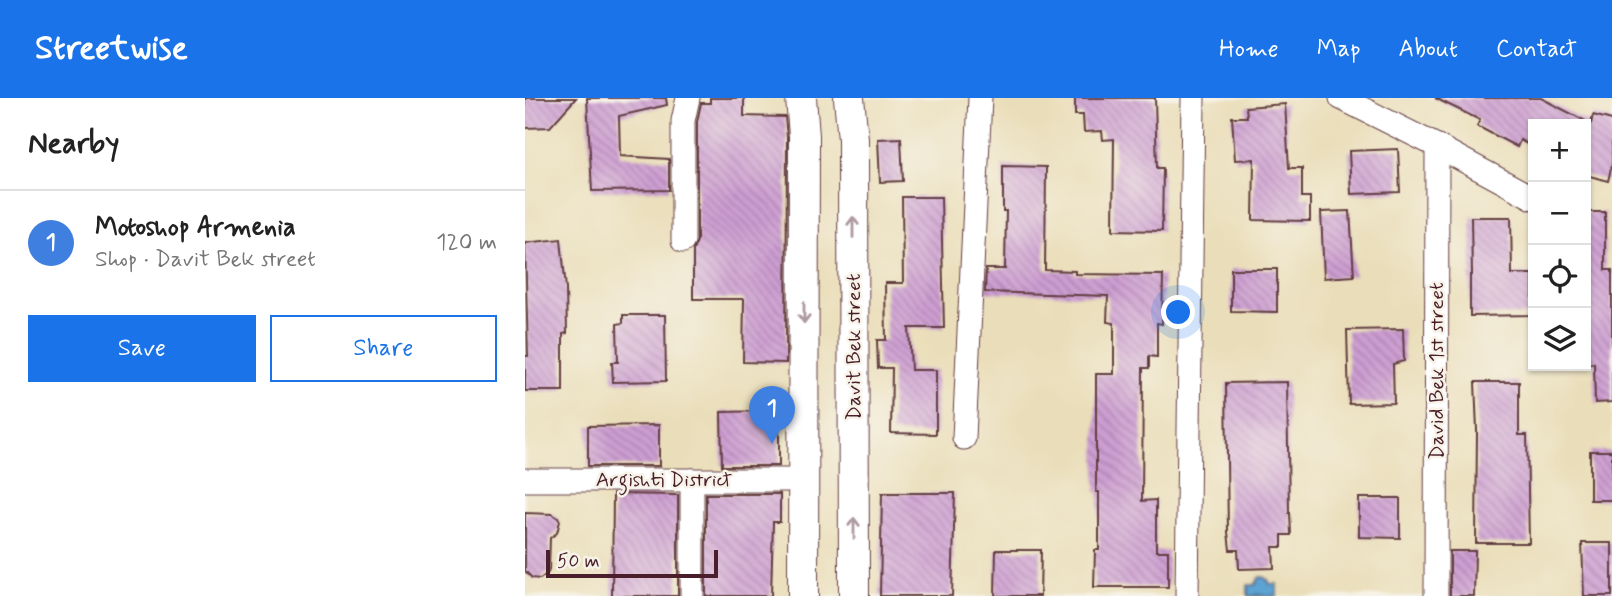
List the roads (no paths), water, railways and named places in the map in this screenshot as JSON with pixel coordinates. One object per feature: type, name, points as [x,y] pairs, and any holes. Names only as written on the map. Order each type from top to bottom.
[{"type":"main road","points":[[800,98],[804,136],[803,596]]},
{"type":"main road","name":"Davit Bek street","points":[[849,98],[853,139],[854,596]]},
{"type":"street","points":[[683,241],[683,121],[688,98]]},
{"type":"street","points":[[964,438],[980,98]]},
{"type":"street","points":[[1187,596],[1193,98]]},
{"type":"street","points":[[1341,98],[1528,195]]},
{"type":"street","name":"David Bek 1st street","points":[[1436,596],[1437,146]]},
{"type":"street","name":"Argishti District","points":[[525,480],[803,480]]},
{"type":"street","points":[[692,480],[692,596]]},
{"type":"water","points":[[1260,577],[1264,577],[1270,584],[1277,584],[1277,596],[1248,596],[1248,585],[1255,585]]},
{"type":"place","name":"Motoshop Armenia","points":[[772,444]]}]
